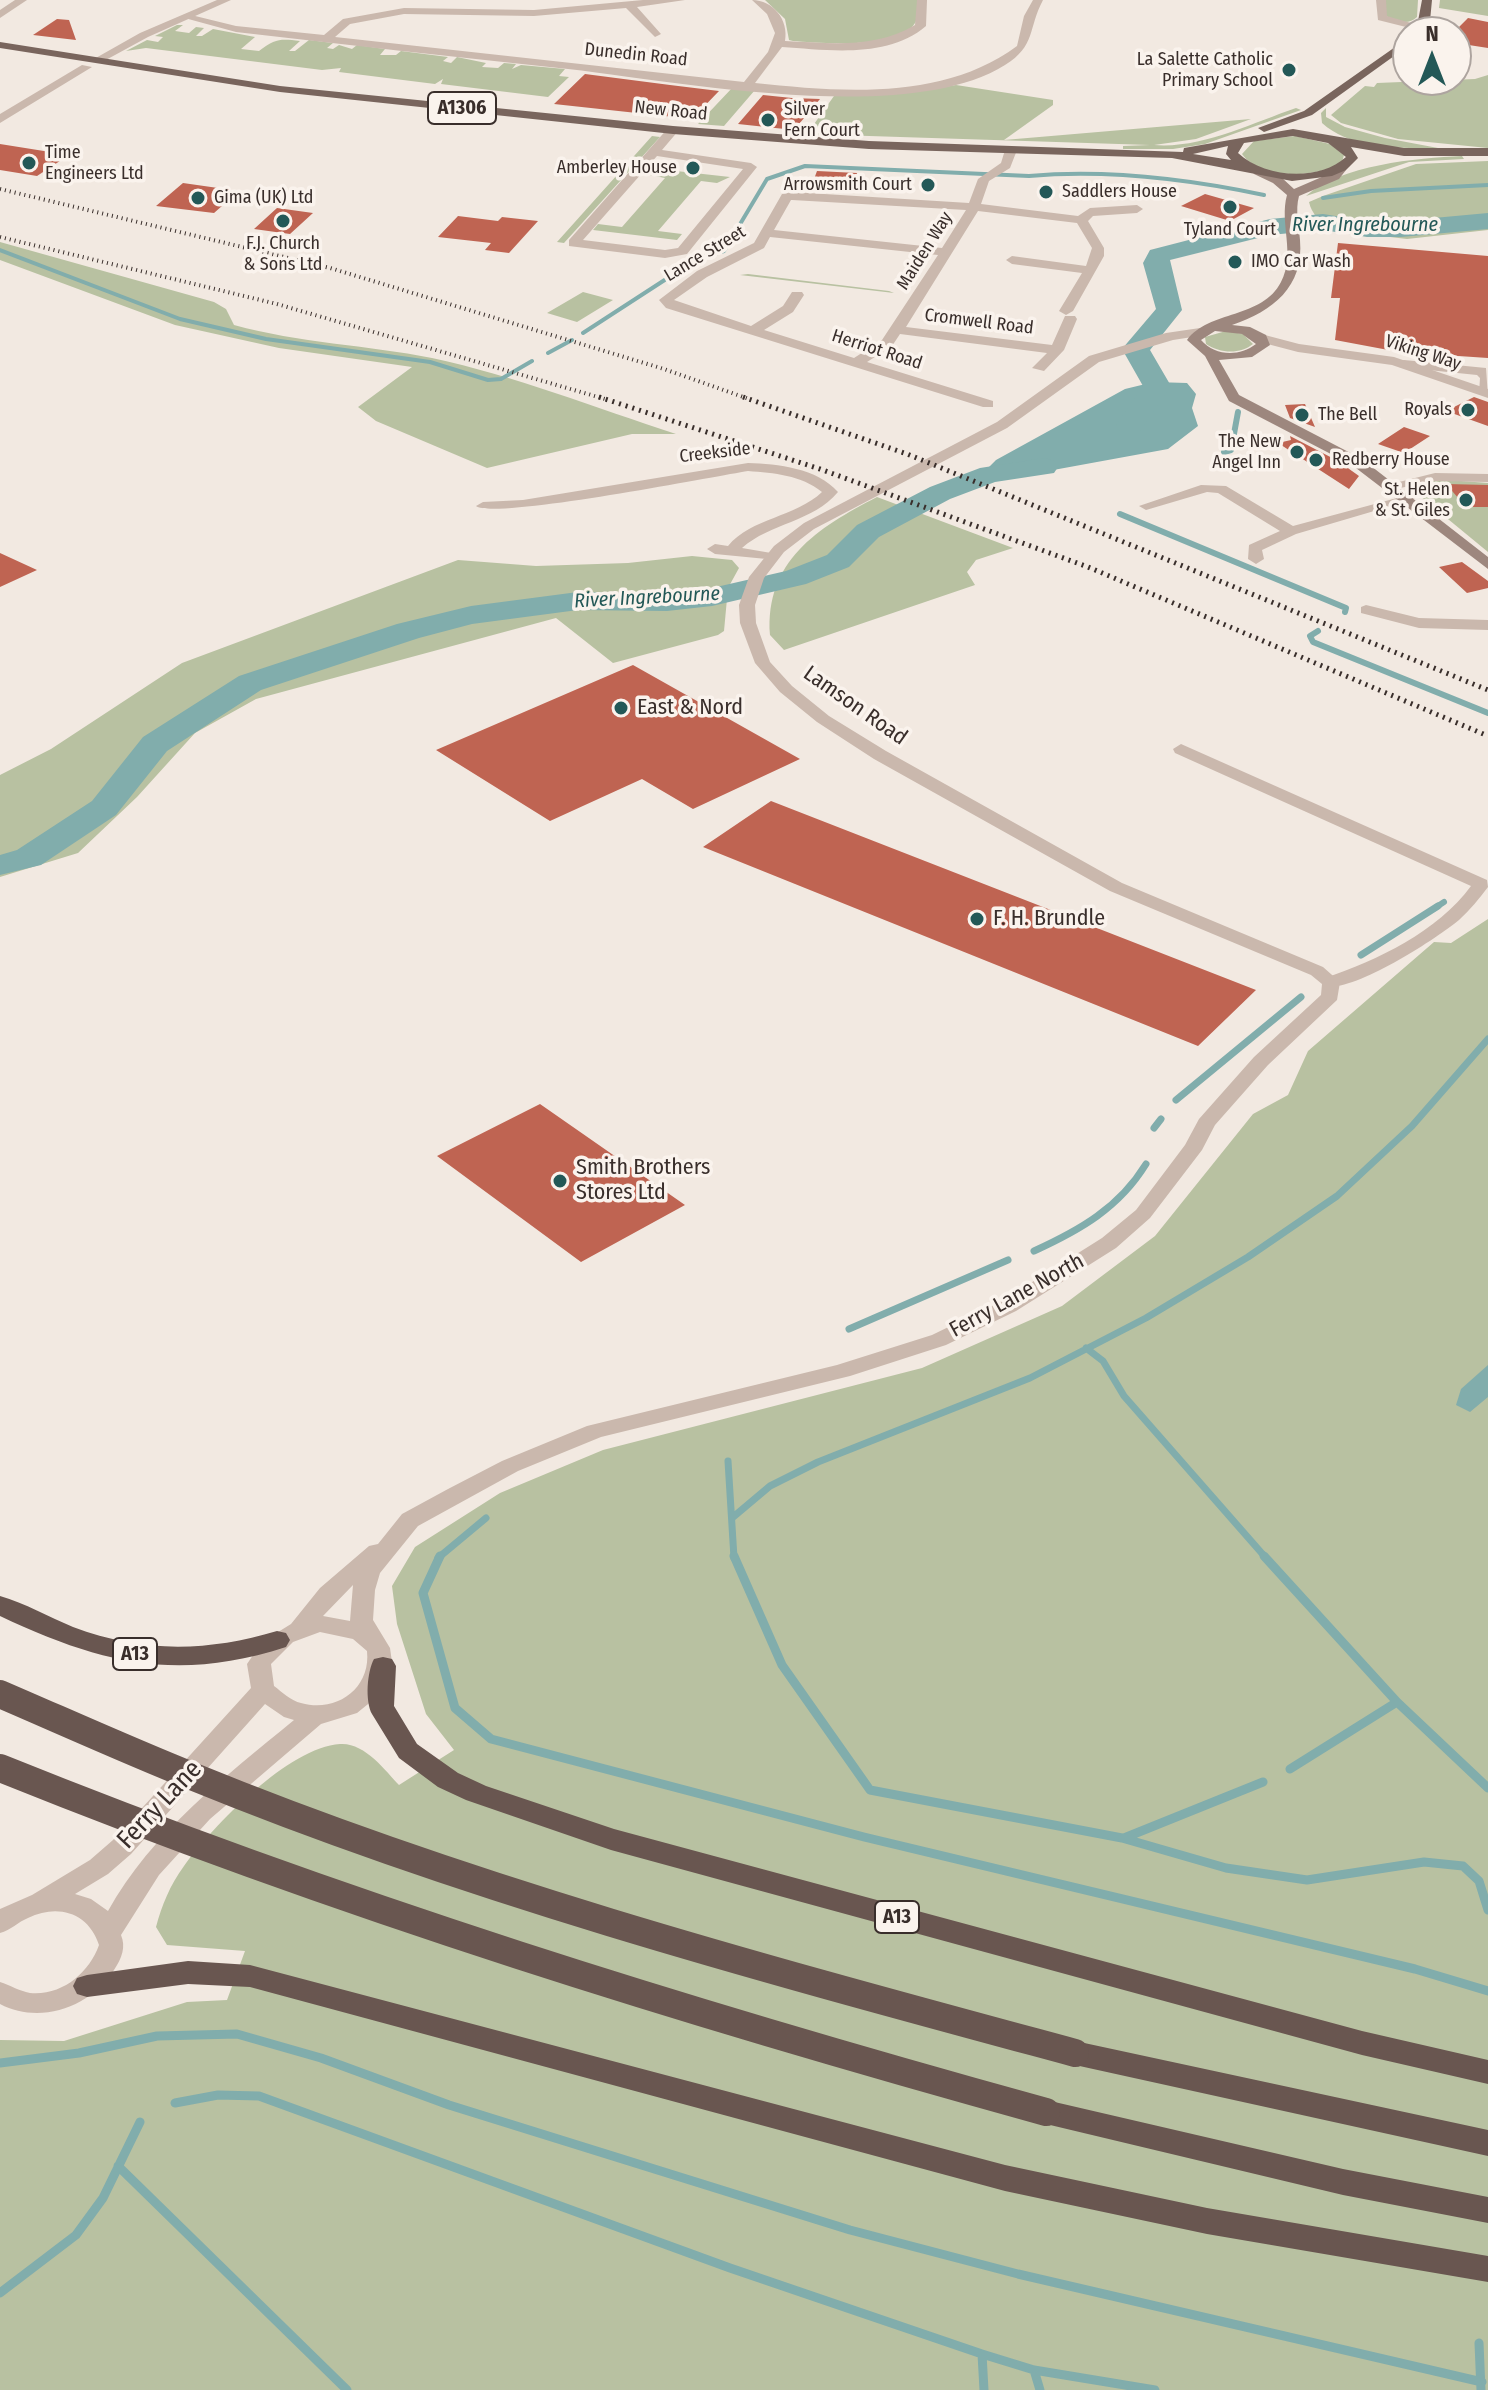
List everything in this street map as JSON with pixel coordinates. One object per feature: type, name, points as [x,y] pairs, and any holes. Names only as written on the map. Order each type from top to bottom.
[{"type":"highway","name":"A13","points":[[0,1605],[45,1627],[118,1652],[216,1657],[239,1654],[288,1634]]},
{"type":"highway","name":"A13","points":[[383,1666],[381,1707],[408,1751],[448,1780],[476,1793],[611,1839],[1346,2039],[1488,2072]]},
{"type":"highway","points":[[0,1694],[196,1778],[425,1861],[762,1968],[1075,2053],[1488,2143]]},
{"type":"highway","points":[[0,1768],[304,1886],[549,1969],[805,2047],[1046,2112],[1343,2182],[1488,2210]]},
{"type":"highway","points":[[87,1986],[167,1973],[230,1972],[250,1976],[1005,2178],[1207,2221],[1488,2269]]},
{"type":"main road","name":"New Road","points":[[0,45],[280,89],[673,130],[855,144],[1172,154],[1301,177],[1344,168]]},
{"type":"main road","points":[[1256,136],[1264,128],[1308,113],[1392,53]]},
{"type":"main road","name":"New Road","points":[[0,55],[142,74],[168,72]]},
{"type":"main road","points":[[86,67],[100,59]]},
{"type":"main road","points":[[1308,113],[1314,127],[1350,152],[1352,158],[1344,168]]},
{"type":"main road","points":[[1256,136],[1291,133],[1404,152],[1488,152]]},
{"type":"main road","name":"New Road","points":[[1172,154],[1238,143],[1256,136]]},
{"type":"main road","points":[[1238,143],[1232,154],[1245,166]]},
{"type":"main road","points":[[1293,194],[1344,168],[1404,152]]},
{"type":"main road","points":[[1258,171],[1277,180],[1293,194]]},
{"type":"main road","points":[[1293,194],[1295,253],[1287,284],[1258,312],[1200,332],[1194,340],[1222,373],[1227,390],[1234,398],[1263,416],[1319,440],[1390,486],[1488,564]]},
{"type":"main road","points":[[1257,341],[1258,312]]},
{"type":"main road","points":[[1217,328],[1257,341]]},
{"type":"main road","points":[[1222,373],[1237,356],[1257,341]]},
{"type":"main road","points":[[1206,351],[1237,356]]},
{"type":"street","points":[[0,15],[22,0]]},
{"type":"street","points":[[100,59],[132,40],[226,0]]},
{"type":"street","points":[[326,39],[347,21],[393,12],[534,13],[680,0]]},
{"type":"street","points":[[746,86],[780,44],[781,25],[757,0]]},
{"type":"street","points":[[780,44],[836,46],[883,42],[920,26],[922,0]]},
{"type":"street","name":"Dunedin Road","points":[[187,17],[236,29],[746,86],[819,93],[882,92],[973,75],[1000,64],[1022,47],[1029,16],[1038,0]]},
{"type":"street","points":[[1381,0],[1382,18],[1392,21]]},
{"type":"street","points":[[630,6],[655,34]]},
{"type":"street","points":[[0,119],[86,67]]},
{"type":"street","points":[[653,152],[751,167],[682,251],[665,254],[574,243],[653,152],[673,130]]},
{"type":"street","name":"Maiden Way","points":[[857,362],[887,343],[897,330],[974,207],[985,178],[1006,165],[1011,150]]},
{"type":"street","name":"Lance Street","points":[[754,330],[671,305],[666,300],[702,274],[752,251],[766,233],[783,201],[792,196],[974,207]]},
{"type":"street","points":[[974,207],[1081,220],[1090,212],[1137,209]]},
{"type":"street","points":[[1012,260],[1090,270],[1098,248],[1081,220]]},
{"type":"street","points":[[766,233],[946,252]]},
{"type":"street","name":"Cromwell Road","points":[[1039,368],[1057,350],[1068,315],[1090,270]]},
{"type":"street","points":[[754,330],[788,309],[797,295]]},
{"type":"street","name":"Herriot Road","points":[[754,330],[988,404]]},
{"type":"street","name":"Cromwell Road","points":[[897,330],[1057,350]]},
{"type":"street","name":"Lamson Road","points":[[1200,332],[1113,351],[1087,363],[1018,414],[978,438],[833,510],[793,536],[757,577],[747,605],[752,641],[763,663],[786,689],[823,719],[1024,839],[1116,887],[1317,971],[1331,982]]},
{"type":"street","name":"Viking Way","points":[[1257,341],[1361,354],[1404,364],[1487,393]]},
{"type":"street","points":[[1146,343],[1206,351]]},
{"type":"street","name":"Creekside","points":[[483,506],[523,504],[748,467],[777,469],[823,485],[831,492],[779,524],[743,537],[733,550]]},
{"type":"street","points":[[1390,486],[1435,477],[1488,478]]},
{"type":"street","points":[[1146,506],[1206,488],[1221,489],[1291,531]]},
{"type":"street","points":[[1256,559],[1254,548],[1291,531],[1408,499]]},
{"type":"street","points":[[715,549],[772,557]]},
{"type":"street","points":[[1366,610],[1419,623],[1488,625]]},
{"type":"street","points":[[1181,749],[1485,884],[1463,909],[1387,959],[1331,982]]},
{"type":"street","name":"Ferry Lane North","points":[[372,1640],[361,1620],[363,1590],[369,1571],[410,1520],[444,1500],[510,1466],[595,1431],[890,1357],[939,1340],[1009,1306],[1109,1243],[1143,1214],[1195,1146],[1206,1123],[1261,1061],[1330,996],[1331,982]]},
{"type":"street","name":"Ferry Lane North","points":[[288,1634],[364,1559],[387,1545]]},
{"type":"street","points":[[340,1625],[372,1640],[380,1652],[383,1666],[379,1680],[355,1704],[317,1714],[285,1708],[263,1690],[259,1664],[288,1634],[340,1625]]},
{"type":"street","name":"Ferry Lane","points":[[0,1923],[99,1867],[122,1847],[263,1690]]},
{"type":"street","name":"Ferry Lane","points":[[87,1986],[109,1960],[110,1932],[131,1889],[153,1861],[210,1804],[317,1714]]},
{"type":"street","points":[[41,1902],[59,1901],[84,1906],[103,1919],[110,1932]]},
{"type":"street","points":[[0,2005],[46,2002],[68,1997],[87,1986]]},
{"type":"street","points":[[0,1992],[24,2002],[46,2002]]},
{"type":"green space","points":[[765,0],[917,0],[918,14],[910,29],[880,41],[793,41],[789,40],[785,19]]},
{"type":"green space","points":[[1384,0],[1418,0],[1417,16],[1392,16],[1392,19],[1384,15]]},
{"type":"green space","points":[[1440,0],[1488,0],[1488,16],[1439,8]]},
{"type":"green space","points":[[183,25],[175,31],[189,33],[196,27],[204,28],[196,36],[213,29],[255,37],[241,49],[259,51],[279,40],[300,41],[289,51],[295,51],[309,40],[333,43],[327,48],[333,49],[339,45],[352,49],[357,45],[385,49],[380,55],[396,55],[401,51],[448,57],[443,61],[451,63],[457,57],[486,63],[482,67],[498,68],[504,63],[516,64],[512,69],[521,65],[565,69],[559,76],[569,77],[548,97],[441,84],[443,79],[435,84],[339,72],[341,68],[322,70],[146,48],[126,51],[147,40],[158,42],[163,37],[155,36]]},
{"type":"green space","points":[[1488,75],[1488,148],[1398,139],[1341,123],[1331,115],[1365,86],[1374,87],[1377,83],[1392,82],[1392,96],[1472,96],[1472,79]]},
{"type":"green space","points":[[956,85],[1053,100],[1053,105],[1004,140],[1251,119],[1196,139],[1154,145],[1172,145],[1208,139],[1296,108],[1301,110],[1205,144],[1173,149],[1123,149],[1123,146],[1150,145],[807,134],[834,96],[914,92]]},
{"type":"green space","points":[[733,87],[755,90],[724,126],[698,124]]},
{"type":"green space","points":[[1326,108],[1326,117],[1345,127],[1438,148],[1377,146],[1347,138],[1322,123],[1321,113]]},
{"type":"green space","points":[[652,136],[660,137],[564,243],[557,242]]},
{"type":"green space","points":[[1295,136],[1330,144],[1344,155],[1342,162],[1305,174],[1276,173],[1251,163],[1242,154],[1254,141]]},
{"type":"green space","points":[[1462,156],[1464,159],[1409,162],[1306,196],[1321,185],[1358,170],[1402,161]]},
{"type":"green space","points":[[1488,161],[1488,230],[1407,239],[1322,229],[1309,202],[1416,164]]},
{"type":"green space","points":[[647,170],[730,177],[717,183],[701,181],[658,231],[682,234],[677,240],[593,230],[598,224],[622,227],[665,178],[650,175],[653,171]]},
{"type":"green space","points":[[0,242],[214,302],[226,309],[234,325],[283,336],[463,365],[676,434],[632,434],[487,468],[376,421],[358,407],[412,367],[279,348],[175,325],[0,260]]},
{"type":"green space","points":[[740,275],[889,291],[894,293]]},
{"type":"green space","points":[[583,292],[613,300],[577,322],[547,313]]},
{"type":"green space","points":[[1226,331],[1243,334],[1253,344],[1230,352],[1206,344],[1205,337]]},
{"type":"green space","points":[[1435,479],[1488,483],[1488,552],[1420,496],[1419,489]]},
{"type":"green space","points":[[877,497],[1013,548],[976,560],[967,572],[975,585],[784,650],[770,635],[776,587],[786,567],[815,535]]},
{"type":"green space","points":[[692,556],[732,560],[739,568],[728,588],[724,631],[718,635],[613,663],[556,618],[256,699],[195,733],[137,797],[78,853],[0,877],[0,775],[51,749],[182,663],[458,560],[536,566],[628,563]]},
{"type":"green space","points":[[1488,919],[1488,2390],[0,2390],[0,2040],[64,2041],[187,2002],[227,2000],[245,1951],[167,1945],[156,1927],[175,1880],[213,1830],[276,1773],[320,1748],[340,1744],[357,1747],[373,1758],[399,1785],[454,1750],[426,1714],[397,1624],[392,1586],[415,1547],[500,1493],[603,1450],[922,1368],[1062,1306],[1155,1236],[1253,1114],[1288,1095],[1308,1051],[1434,942],[1451,943]]},
{"type":"water","points":[[1154,382],[1187,383],[1196,394],[1192,408],[1198,426],[1168,449],[1015,477],[983,473],[996,460],[1125,389]]},
{"type":"water","points":[[1488,1365],[1488,1397],[1470,1412],[1456,1405],[1461,1389]]},
{"type":"building","points":[[57,19],[69,20],[76,40],[33,35]]},
{"type":"building","points":[[1472,19],[1488,22],[1488,48],[1472,46]]},
{"type":"building","points":[[585,74],[719,91],[692,119],[554,104]]},
{"type":"building","points":[[763,95],[820,99],[794,130],[738,124]]},
{"type":"building","name":"Time Engineers Ltd","points":[[0,144],[69,155],[37,176],[0,170]]},
{"type":"building","points":[[817,171],[857,173],[851,193],[810,190]]},
{"type":"building","name":"Gima (UK) Ltd","points":[[183,183],[239,191],[214,213],[156,206]]},
{"type":"building","name":"Tyland Court","points":[[1205,194],[1254,208],[1230,221],[1181,206]]},
{"type":"building","name":"F.J. Church & Sons Ltd","points":[[277,208],[313,213],[290,234],[254,229]]},
{"type":"building","points":[[458,216],[498,221],[502,217],[538,221],[509,253],[485,250],[491,243],[438,237]]},
{"type":"building","points":[[1338,243],[1488,256],[1488,358],[1399,352],[1335,340],[1340,298],[1331,298]]},
{"type":"building","name":"Royals","points":[[1474,397],[1488,402],[1488,426],[1446,411]]},
{"type":"building","name":"The Bell","points":[[1305,404],[1315,427],[1290,418],[1285,405]]},
{"type":"building","points":[[1404,427],[1430,436],[1404,453],[1378,444]]},
{"type":"building","points":[[1290,436],[1338,461],[1359,476],[1349,489],[1278,443],[1291,440]]},
{"type":"building","points":[[1446,484],[1488,485],[1488,507],[1466,507]]},
{"type":"building","points":[[0,553],[37,570],[0,587]]},
{"type":"building","points":[[1462,562],[1488,581],[1488,588],[1467,593],[1439,567]]},
{"type":"building","name":"East & Nord","points":[[633,665],[800,759],[693,809],[642,779],[550,821],[436,750]]},
{"type":"building","name":"F. H. Brundle","points":[[771,801],[1256,990],[1198,1046],[703,847]]},
{"type":"building","name":"Smith Brothers Stores Ltd","points":[[540,1104],[685,1205],[581,1262],[437,1156]]},
{"type":"waterway","points":[[583,333],[697,259],[724,251],[767,179],[805,166],[1029,176],[1118,175],[1177,180],[1264,195]]},
{"type":"waterway","points":[[1323,198],[1371,191],[1488,185]]},
{"type":"waterway","name":"River Ingrebourne","points":[[1130,425],[1157,386],[1136,349],[1169,310],[1156,263],[1159,255],[1270,227],[1323,222],[1367,229],[1401,229],[1488,221]]},
{"type":"waterway","points":[[0,250],[180,319],[266,339],[430,362],[488,380],[501,379],[532,361]]},
{"type":"waterway","points":[[548,353],[572,340]]},
{"type":"waterway","points":[[1224,452],[1231,450],[1238,412]]},
{"type":"waterway","name":"River Ingrebourne","points":[[0,865],[29,858],[104,808],[155,744],[250,683],[408,631],[471,615],[578,601],[667,602],[712,597],[795,578],[838,561],[868,531],[940,493],[990,474],[1044,467]]},
{"type":"waterway","points":[[1120,514],[1346,608],[1345,612]]},
{"type":"waterway","points":[[1318,631],[1310,636],[1313,642],[1488,713]]},
{"type":"waterway","points":[[1438,906],[1444,902]]},
{"type":"waterway","points":[[1361,955],[1438,906]]},
{"type":"waterway","points":[[1176,1100],[1301,997]]},
{"type":"waterway","points":[[1087,1349],[1146,1318],[1248,1257],[1337,1196],[1412,1126],[1488,1039]]},
{"type":"waterway","points":[[1154,1128],[1161,1119]]},
{"type":"waterway","points":[[1034,1251],[1097,1216],[1124,1193],[1146,1164]]},
{"type":"waterway","points":[[849,1329],[1008,1260]]},
{"type":"waterway","points":[[732,1518],[770,1486],[818,1462],[1030,1378],[1087,1349]]},
{"type":"waterway","points":[[1087,1349],[1103,1361],[1124,1396],[1266,1558]]},
{"type":"waterway","points":[[728,1461],[734,1558]]},
{"type":"waterway","points":[[440,1557],[486,1518]]},
{"type":"waterway","points":[[734,1556],[782,1665],[870,1790],[1122,1838],[1226,1868],[1307,1880],[1424,1862],[1463,1866],[1479,1881],[1488,1910]]},
{"type":"waterway","points":[[1264,1556],[1397,1702]]},
{"type":"waterway","points":[[440,1557],[423,1593],[455,1708],[491,1739],[864,1837],[1415,1969],[1488,1991]]},
{"type":"waterway","points":[[1290,1769],[1397,1702]]},
{"type":"waterway","points":[[1397,1702],[1488,1788]]},
{"type":"waterway","points":[[1124,1838],[1263,1782]]},
{"type":"waterway","points":[[0,2063],[79,2053],[157,2036],[237,2034],[321,2058],[449,2105],[850,2230],[1018,2274],[1481,2382]]},
{"type":"waterway","points":[[175,2103],[218,2095],[259,2096],[730,2268],[982,2354]]},
{"type":"waterway","points":[[118,2166],[140,2122]]},
{"type":"waterway","points":[[0,2293],[76,2235],[103,2198],[118,2166]]},
{"type":"waterway","points":[[118,2166],[347,2390]]},
{"type":"waterway","points":[[1479,2343],[1481,2382]]},
{"type":"waterway","points":[[982,2354],[1034,2370]]},
{"type":"waterway","points":[[982,2354],[984,2390]]},
{"type":"waterway","points":[[1034,2370],[1155,2390]]},
{"type":"waterway","points":[[1034,2370],[1040,2390]]},
{"type":"waterway","points":[[1481,2382],[1481,2390]]},
{"type":"railway","points":[[0,189],[330,268],[664,369],[749,399]]},
{"type":"railway","points":[[0,237],[277,304],[605,399]]},
{"type":"railway","points":[[599,397],[820,469],[1088,567],[1488,736]]},
{"type":"railway","points":[[743,397],[907,454],[1488,690]]},
{"type":"place","name":"La Salette Catholic Primary School","points":[[1289,70]]},
{"type":"place","name":"Silver Fern Court","points":[[768,120]]},
{"type":"place","name":"Time Engineers Ltd","points":[[29,163]]},
{"type":"place","name":"Amberley House","points":[[693,168]]},
{"type":"place","name":"Arrowsmith Court","points":[[928,185]]},
{"type":"place","name":"Saddlers House","points":[[1046,192]]},
{"type":"place","name":"Gima (UK) Ltd","points":[[198,198]]},
{"type":"place","name":"Tyland Court","points":[[1230,207]]},
{"type":"place","name":"F.J. Church & Sons Ltd","points":[[283,221]]},
{"type":"place","name":"IMO Car Wash","points":[[1235,262]]},
{"type":"place","name":"Royals","points":[[1468,410]]},
{"type":"place","name":"The Bell","points":[[1302,415]]},
{"type":"place","name":"The New Angel Inn","points":[[1297,452]]},
{"type":"place","name":"Redberry House","points":[[1316,460]]},
{"type":"place","name":"St. Helen & St. Giles","points":[[1466,500]]},
{"type":"place","name":"East & Nord","points":[[621,708]]},
{"type":"place","name":"F. H. Brundle","points":[[977,919]]},
{"type":"place","name":"Smith Brothers Stores Ltd","points":[[560,1181]]}]
